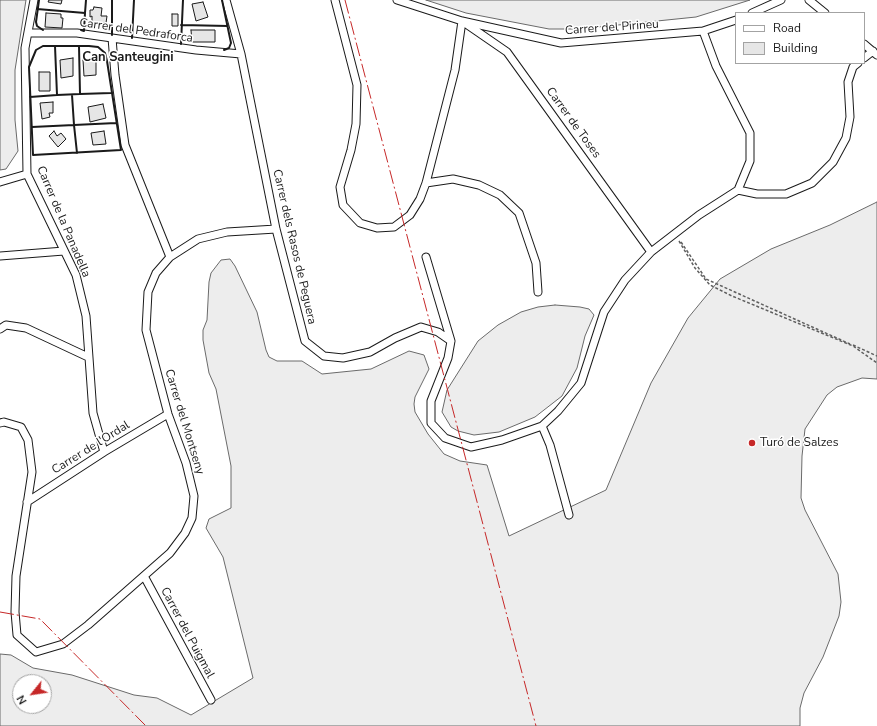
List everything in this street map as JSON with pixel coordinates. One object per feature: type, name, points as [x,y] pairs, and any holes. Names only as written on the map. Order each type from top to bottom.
[{"type":"street","name":"Carrer de la Panadella","points":[[34,0],[25,48],[27,174],[76,275],[86,316],[88,357],[94,413],[104,452]]},
{"type":"street","name":"Carrer dels Rasos de Peguera","points":[[226,0],[240,54],[276,229],[305,341],[324,356],[343,358],[370,352],[395,338],[421,327],[438,332],[451,341]]},
{"type":"street","points":[[334,0],[357,85],[356,124],[351,150],[340,187],[343,205],[360,223],[377,228],[394,227],[410,215],[420,199],[426,182],[455,70],[462,21]]},
{"type":"street","name":"Carrer del Pirineu","points":[[397,0],[462,21],[561,43],[703,31],[735,20]]},
{"type":"street","points":[[754,12],[781,0]]},
{"type":"street","points":[[809,0],[824,12]]},
{"type":"street","name":"Carrer de Toses","points":[[462,21],[507,52],[651,252]]},
{"type":"street","points":[[426,257],[451,341],[448,358],[431,400],[431,423],[445,438],[471,447],[502,440],[542,426],[558,411],[581,383],[604,312],[626,280],[651,252],[699,215],[738,190],[750,161],[750,133],[716,66],[703,31]]},
{"type":"street","name":"Carrer del Pedraforca","points":[[29,33],[77,33],[196,50],[240,54]]},
{"type":"street","points":[[112,38],[115,75],[125,145],[170,257]]},
{"type":"street","points":[[865,45],[875,53],[865,58]]},
{"type":"street","points":[[738,190],[757,194],[786,194],[812,183],[833,162],[846,138],[850,117],[848,82],[853,67],[857,64]]},
{"type":"street","points":[[0,182],[27,174]]},
{"type":"street","points":[[426,182],[453,179],[479,185],[500,195],[519,214],[536,263],[538,292]]},
{"type":"street","name":"Carrer del Montseny","points":[[27,502],[16,576],[15,612],[17,635],[36,652],[63,644],[88,625],[170,553],[185,533],[192,518],[194,496],[186,463],[168,414],[146,330],[148,292],[156,273],[170,257],[198,239],[227,232],[276,229]]},
{"type":"street","points":[[0,256],[64,251]]},
{"type":"street","points":[[0,329],[6,326],[26,328],[88,357]]},
{"type":"street","name":"Carrer de l'Ordal","points":[[27,502],[104,452],[168,414]]},
{"type":"street","points":[[0,423],[4,422],[20,427],[28,440],[32,472],[27,502]]},
{"type":"street","points":[[542,426],[550,445],[569,515]]},
{"type":"street","name":"Carrer del Puigmal","points":[[144,576],[211,700]]},
{"type":"path","points":[[675,234],[706,279],[877,356]]},
{"type":"path","points":[[675,234],[695,268],[710,285],[732,296],[853,346],[877,363]]},
{"type":"shaded area","points":[[0,0],[26,0],[15,70],[15,120],[18,151],[6,169],[0,170]]},
{"type":"shaded area","points":[[426,0],[750,0],[696,17],[579,29],[549,29],[466,13]]},
{"type":"shaded area","points":[[877,202],[877,379],[862,378],[837,387],[827,395],[805,429],[802,456],[801,498],[805,510],[838,574],[841,602],[839,616],[823,657],[804,693],[800,708],[800,726],[0,726],[0,654],[11,655],[33,668],[72,675],[134,695],[157,698],[191,715],[253,678],[223,557],[206,528],[209,519],[231,508],[231,466],[216,389],[209,373],[203,340],[203,330],[207,320],[209,282],[211,273],[221,260],[230,259],[235,266],[257,312],[269,357],[277,361],[302,361],[322,374],[371,369],[409,351],[424,355],[429,369],[415,397],[415,412],[428,434],[444,454],[460,461],[487,465],[509,536],[606,490],[651,383],[688,318],[720,279],[771,249],[830,225]]},
{"type":"shaded area","points":[[555,305],[589,309],[594,315],[585,336],[577,368],[562,396],[535,417],[499,432],[474,435],[458,431],[451,427],[442,412],[447,390],[478,341],[498,325],[521,312],[538,307]]},
{"type":"building","points":[[49,0],[62,0],[61,4],[48,2]]},
{"type":"building","points":[[203,2],[208,17],[196,21],[192,4]]},
{"type":"building","points":[[94,7],[102,8],[101,16],[107,16],[106,23],[92,24],[90,10],[93,10]]},
{"type":"building","points":[[46,13],[61,14],[61,18],[63,18],[62,28],[45,27]]},
{"type":"building","points":[[172,14],[178,14],[178,26],[172,26]]},
{"type":"building","points":[[191,30],[215,30],[215,42],[192,42]]},
{"type":"building","points":[[73,58],[73,76],[61,78],[60,60]]},
{"type":"building","points":[[83,60],[96,60],[96,75],[84,76]]},
{"type":"building","points":[[39,72],[50,72],[50,91],[39,91]]},
{"type":"building","points":[[53,102],[53,113],[49,113],[50,117],[42,119],[40,103]]},
{"type":"building","points":[[103,104],[106,118],[90,122],[88,107]]},
{"type":"building","points":[[54,131],[57,136],[61,133],[66,139],[58,147],[49,136]]},
{"type":"building","points":[[104,131],[106,144],[93,145],[91,133]]},
{"type":"wall","points":[[39,0],[36,22],[37,26],[43,30]]},
{"type":"wall","points":[[37,9],[85,13],[86,0]]},
{"type":"wall","points":[[112,0],[112,35]]},
{"type":"wall","points":[[132,38],[134,0]]},
{"type":"wall","points":[[181,44],[183,0]]},
{"type":"wall","points":[[222,0],[231,43],[229,48],[224,50]]},
{"type":"wall","points":[[81,30],[84,31],[85,13]]},
{"type":"wall","points":[[181,25],[228,26]]},
{"type":"wall","points":[[43,46],[98,47],[105,53],[121,150],[33,155],[29,67],[36,50],[43,46]]},
{"type":"wall","points":[[30,97],[57,95],[55,46]]},
{"type":"wall","points":[[57,95],[80,94],[79,46]]},
{"type":"wall","points":[[80,94],[111,93]]},
{"type":"wall","points":[[32,127],[74,125],[72,95]]},
{"type":"wall","points":[[77,153],[74,125],[116,123]]},
{"type":"power","points":[[345,0],[536,726]]},
{"type":"power","points":[[0,612],[40,619],[146,726]]},
{"type":"place","name":"Turó de Salzes","points":[[752,443]]},
{"type":"district","name":"Can Santeugini","points":[[128,58]]}]
